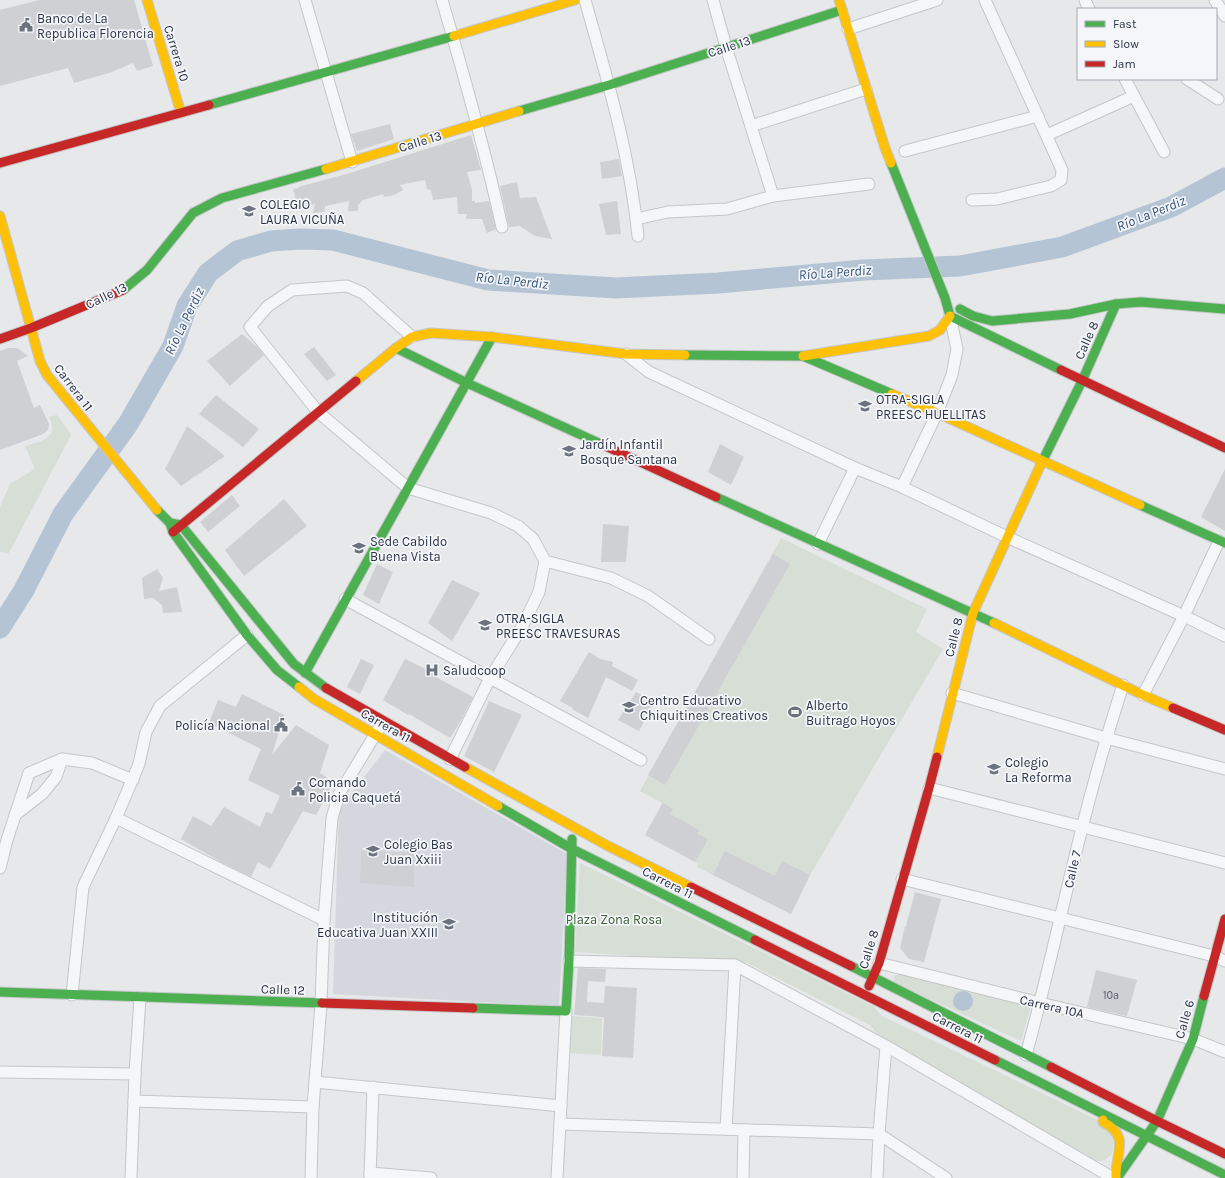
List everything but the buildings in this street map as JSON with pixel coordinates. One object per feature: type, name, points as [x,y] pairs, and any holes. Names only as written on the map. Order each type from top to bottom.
[{"type":"street","name":"Carrera 10","points":[[147,0],[182,113]]},
{"type":"street","points":[[442,0],[477,123],[502,227]]},
{"type":"street","points":[[0,163],[453,37],[575,0]]},
{"type":"street","points":[[584,0],[609,85],[627,159],[638,236]]},
{"type":"street","points":[[713,0],[726,47],[773,196]]},
{"type":"street","points":[[839,0],[884,148],[945,300],[958,349],[952,375],[937,413],[902,487]]},
{"type":"street","points":[[848,29],[937,0]]},
{"type":"street","points":[[972,200],[997,199],[1051,186],[1061,180],[1062,170],[985,0]]},
{"type":"street","points":[[1215,0],[1225,16]]},
{"type":"street","points":[[308,1],[325,73],[352,162]]},
{"type":"street","name":"Calle 13","points":[[0,339],[31,328],[123,290],[147,270],[193,213],[222,198],[352,162],[477,123],[609,85],[842,10]]},
{"type":"street","points":[[1126,80],[1164,152]]},
{"type":"street","points":[[1188,80],[1218,99]]},
{"type":"street","points":[[751,126],[866,89]]},
{"type":"street","points":[[1046,135],[1134,96]]},
{"type":"street","points":[[905,152],[1038,116]]},
{"type":"street","points":[[636,219],[668,212],[727,209],[773,196],[869,184]]},
{"type":"street","name":"Carrera 11","points":[[0,216],[40,360],[47,375],[172,527],[246,636],[277,670],[314,699],[572,849],[1225,1175]]},
{"type":"street","points":[[412,337],[363,293],[347,286],[292,290],[268,306],[250,327],[318,412],[408,488],[491,513],[518,526],[533,539],[545,561],[539,592],[522,627],[490,678],[450,759]]},
{"type":"street","points":[[945,300],[973,316],[992,321],[1070,314],[1116,304],[1141,302],[1225,309]]},
{"type":"street","name":"Calle 8","points":[[865,995],[874,977],[929,788],[973,613],[1043,460],[1082,382],[1116,304]]},
{"type":"street","points":[[172,527],[181,525],[396,348],[412,337],[431,333],[492,337],[626,354],[803,356],[935,335],[950,316]]},
{"type":"street","points":[[950,316],[1082,382],[1225,448]]},
{"type":"street","points":[[305,673],[492,337]]},
{"type":"street","points":[[396,348],[467,383],[818,544],[973,613],[1143,695],[1225,730]]},
{"type":"street","points":[[626,354],[649,372],[855,468],[902,487],[1007,537],[1184,616],[1225,636]]},
{"type":"street","points":[[803,356],[1043,460],[1222,542],[1143,695]]},
{"type":"street","points":[[818,544],[855,468]]},
{"type":"street","name":"Carrera 11","points":[[181,525],[294,664],[320,684],[450,759],[615,850],[874,977],[1225,1154]]},
{"type":"street","points":[[545,561],[611,578],[648,596],[709,639]]},
{"type":"street","points":[[345,599],[641,760]]},
{"type":"street","points":[[72,995],[83,887],[116,818],[139,764],[146,732],[160,706],[246,636]]},
{"type":"street","name":"Calle 7","points":[[1026,1054],[1040,1003],[1082,827],[1106,738],[1123,685]]},
{"type":"street","points":[[952,693],[1106,738],[1225,769]]},
{"type":"street","points":[[311,1178],[313,1107],[321,1004],[324,920],[332,818],[339,794],[383,720]]},
{"type":"street","points":[[0,868],[7,840],[29,773],[62,759],[92,763],[132,780]]},
{"type":"street","points":[[15,814],[42,794],[56,777],[62,759]]},
{"type":"street","points":[[929,788],[1225,863]]},
{"type":"street","points":[[116,818],[324,920]]},
{"type":"street","points":[[557,1178],[569,961],[572,827]]},
{"type":"street","points":[[902,879],[1214,956],[1225,961]]},
{"type":"street","name":"Calle 6","points":[[1116,1178],[1157,1121],[1193,1039],[1225,919]]},
{"type":"street","points":[[569,961],[735,966],[886,1046],[1112,1178]]},
{"type":"street","name":"Carrera 10A","points":[[878,963],[1193,1039],[1225,1052]]},
{"type":"street","points":[[726,1129],[735,966]]},
{"type":"street","name":"Calle 12","points":[[0,992],[140,998],[566,1011]]},
{"type":"street","points":[[131,1178],[140,998]]},
{"type":"street","points":[[877,1178],[886,1046]]},
{"type":"street","points":[[0,1072],[135,1074]]},
{"type":"street","points":[[315,1082],[561,1106]]},
{"type":"street","points":[[373,1087],[370,1175],[431,1178]]},
{"type":"street","points":[[134,1101],[313,1107]]},
{"type":"street","points":[[1103,1114],[1103,1122],[1114,1128],[1119,1136],[1120,1155],[1115,1173],[1116,1178]]},
{"type":"street","points":[[560,1124],[879,1134],[946,1178]]},
{"type":"street","points":[[743,1178],[744,1130]]},
{"type":"shaded area","name":"Institución Educativa Juan XXIII","points":[[385,750],[567,854],[559,1006],[333,994],[339,809]]},
{"type":"green space","points":[[57,415],[71,435],[9,553],[0,552],[0,507],[10,484],[35,469],[25,446],[47,438],[52,430],[52,424],[49,417]]},
{"type":"green space","name":"Alberto Buitrago Hoyos","points":[[781,538],[927,609],[916,632],[943,649],[810,875],[791,914],[697,867],[698,863],[645,835],[662,803],[640,791]]},
{"type":"green space","name":"Plaza Zona Rosa","points":[[580,863],[873,1006],[882,1016],[1108,1125],[1114,1135],[1112,1154],[1105,1160],[1093,1162],[880,1038],[870,1025],[747,963],[575,952]]},
{"type":"green space","points":[[901,974],[1031,1006],[1021,1041],[897,984],[894,981],[894,977]]},
{"type":"green space","points":[[571,1016],[602,1018],[601,1055],[569,1053]]},
{"type":"water","points":[[963,991],[970,994],[973,1001],[970,1008],[963,1011],[956,1008],[953,1001],[956,994]]},
{"type":"waterway","name":"Río La Perdiz","points":[[0,628],[24,590],[63,514],[128,424],[173,346],[187,306],[208,273],[237,251],[271,241],[300,239],[333,240],[488,280],[616,288],[718,283],[864,270],[960,266],[1062,247],[1171,207],[1225,178]]},
{"type":"traffic: fast","points":[[519,111],[609,85],[842,10]]},
{"type":"traffic: fast","points":[[209,105],[454,36]]},
{"type":"traffic: fast","points":[[891,163],[945,298],[950,316],[1061,370]]},
{"type":"traffic: fast","points":[[123,290],[147,270],[193,213],[222,198],[326,169]]},
{"type":"traffic: fast","points":[[960,309],[973,316],[992,321],[1070,314],[1116,304],[1141,302],[1225,309]]},
{"type":"traffic: fast","points":[[1041,464],[1082,381],[1116,304]]},
{"type":"traffic: fast","points":[[305,673],[492,337]]},
{"type":"traffic: fast","points":[[396,348],[467,383],[601,444]]},
{"type":"traffic: fast","points":[[685,355],[803,356],[892,394]]},
{"type":"traffic: fast","points":[[716,497],[994,623]]},
{"type":"traffic: fast","points":[[1140,505],[1225,543]]},
{"type":"traffic: fast","points":[[157,510],[170,523],[173,532],[247,635],[277,670],[299,687]]},
{"type":"traffic: fast","points":[[170,523],[181,525],[294,664],[326,688]]},
{"type":"traffic: fast","points":[[498,806],[572,849],[755,940]]},
{"type":"traffic: fast","points":[[473,1008],[566,1011],[569,961],[572,839]]},
{"type":"traffic: fast","points":[[851,966],[1051,1067]]},
{"type":"traffic: fast","points":[[0,992],[322,1003]]},
{"type":"traffic: fast","points":[[1117,1178],[1157,1121],[1193,1039],[1204,996]]},
{"type":"traffic: fast","points":[[995,1060],[1225,1175]]},
{"type":"traffic: slow","points":[[147,0],[181,113]]},
{"type":"traffic: slow","points":[[454,36],[575,0]]},
{"type":"traffic: slow","points":[[839,0],[891,163]]},
{"type":"traffic: slow","points":[[326,169],[519,111]]},
{"type":"traffic: slow","points":[[0,216],[40,361],[47,375],[157,510]]},
{"type":"traffic: slow","points":[[803,356],[929,336],[940,330],[950,316]]},
{"type":"traffic: slow","points":[[356,381],[396,348],[412,337],[431,333],[492,337],[626,354],[685,355]]},
{"type":"traffic: slow","points":[[892,394],[1140,505]]},
{"type":"traffic: slow","points":[[937,757],[973,613],[1041,464]]},
{"type":"traffic: slow","points":[[994,623],[1173,708]]},
{"type":"traffic: slow","points":[[299,687],[314,699],[498,806]]},
{"type":"traffic: slow","points":[[465,767],[608,846],[691,887]]},
{"type":"traffic: slow","points":[[1103,1120],[1103,1122],[1112,1127],[1117,1133],[1119,1139],[1120,1146],[1116,1177]]},
{"type":"traffic: jam","points":[[0,163],[209,105]]},
{"type":"traffic: jam","points":[[0,339],[31,328],[123,290]]},
{"type":"traffic: jam","points":[[1061,370],[1225,448]]},
{"type":"traffic: jam","points":[[173,532],[356,381]]},
{"type":"traffic: jam","points":[[601,444],[716,497]]},
{"type":"traffic: jam","points":[[326,688],[465,767]]},
{"type":"traffic: jam","points":[[1173,708],[1225,730]]},
{"type":"traffic: jam","points":[[869,986],[879,963],[937,757]]},
{"type":"traffic: jam","points":[[691,887],[851,966]]},
{"type":"traffic: jam","points":[[1204,996],[1225,919]]},
{"type":"traffic: jam","points":[[755,940],[995,1060]]},
{"type":"traffic: jam","points":[[322,1003],[473,1008]]},
{"type":"traffic: jam","points":[[1051,1067],[1225,1154]]},
{"type":"place","name":"Banco de La Republica Florencia","points":[[26,25]]},
{"type":"place","name":"COLEGIO LAURA VICUÑA","points":[[249,211]]},
{"type":"place","name":"OTRA-SIGLA PREESC HUELLITAS","points":[[865,406]]},
{"type":"place","name":"Jardín Infantil Bosque Santana","points":[[569,451]]},
{"type":"place","name":"Sede Cabildo Buena Vista","points":[[359,548]]},
{"type":"place","name":"OTRA-SIGLA PREESC TRAVESURAS","points":[[485,625]]},
{"type":"place","name":"Saludcoop","points":[[432,670]]},
{"type":"place","name":"Centro Educativo Chiquitines Creativos","points":[[629,707]]},
{"type":"place","name":"Alberto Buitrago Hoyos","points":[[795,712]]},
{"type":"place","name":"Policía Nacional","points":[[281,725]]},
{"type":"place","name":"Colegio La Reforma","points":[[994,769]]},
{"type":"place","name":"Comando Policia Caquetá","points":[[298,789]]},
{"type":"place","name":"Colegio Bas Juan Xxiii","points":[[373,851]]},
{"type":"place","name":"Institución Educativa Juan XXIII","points":[[449,924]]}]
